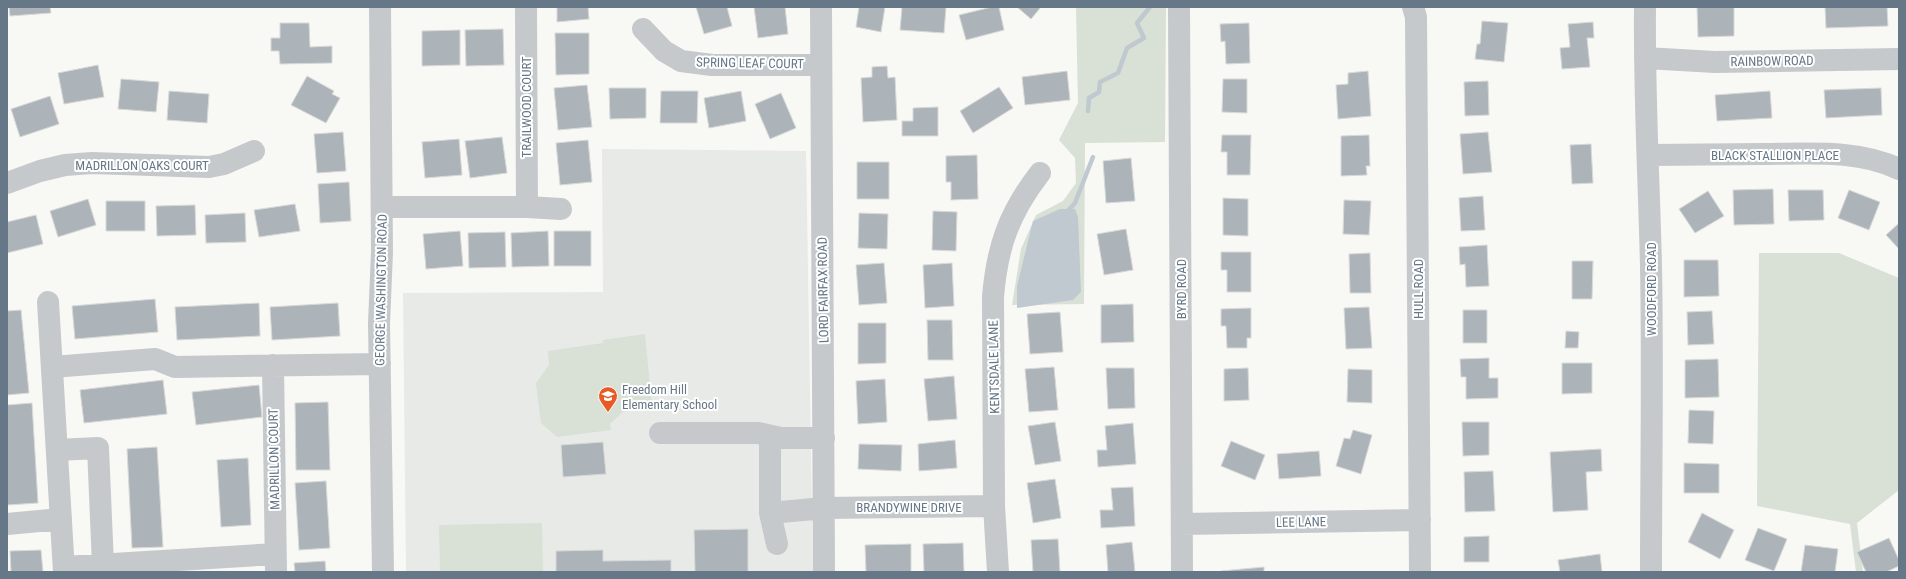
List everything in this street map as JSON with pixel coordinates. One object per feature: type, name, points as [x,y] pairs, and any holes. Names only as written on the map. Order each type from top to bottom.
[{"type":"street","name":"GEORGE WASHINGTON ROAD","points":[[380,7],[382,207],[380,364],[383,572]]},
{"type":"street","name":"TRAILWOOD COURT","points":[[526,7],[527,207]]},
{"type":"street","name":"LORD FAIRFAX ROAD","points":[[821,7],[824,572]]},
{"type":"street","name":"BYRD ROAD","points":[[1179,7],[1182,572]]},
{"type":"street","name":"HULL ROAD","points":[[1413,7],[1416,17],[1420,572]]},
{"type":"street","name":"WOODFORD ROAD","points":[[1645,7],[1651,269],[1651,572]]},
{"type":"street","name":"SPRING LEAF COURT","points":[[643,29],[664,51],[681,61],[712,65],[821,64]]},
{"type":"street","name":"RAINBOW ROAD","points":[[1645,58],[1715,62],[1899,59]]},
{"type":"street","name":"MADRILLON OAKS COURT","points":[[7,183],[40,171],[65,165],[92,163],[209,167],[224,164],[254,151]]},
{"type":"street","name":"BLACK STALLION PLACE","points":[[1649,155],[1815,153],[1851,156],[1877,161],[1899,169]]},
{"type":"street","name":"KENTSDALE LANE","points":[[998,572],[994,506],[993,297],[995,274],[1002,244],[1011,218],[1023,195],[1040,173]]},
{"type":"street","points":[[382,207],[527,207],[561,209]]},
{"type":"street","name":"MADRILLON COURT","points":[[48,302],[64,570],[103,565],[276,563],[272,365]]},
{"type":"street","points":[[52,367],[155,359],[175,367],[380,364]]},
{"type":"street","points":[[660,433],[758,433],[781,438],[824,438]]},
{"type":"street","points":[[770,436],[770,513],[777,544]]},
{"type":"street","points":[[57,450],[98,448],[103,565]]},
{"type":"street","name":"BRANDYWINE DRIVE","points":[[770,513],[824,508],[994,506]]},
{"type":"street","points":[[7,524],[61,519]]},
{"type":"street","name":"LEE LANE","points":[[1182,524],[1420,520]]},
{"type":"shaded area","points":[[1076,7],[1166,7],[1165,142],[1085,143],[1084,304],[1012,305],[1021,249],[1036,215],[1063,201],[1076,183],[1075,158],[1059,140],[1078,103]]},
{"type":"shaded area","name":"Freedom Hill Elementary School","points":[[602,149],[806,151],[813,572],[406,572],[403,293],[603,292]]},
{"type":"shaded area","points":[[1060,209],[1075,209],[1078,217],[1081,292],[1073,300],[1017,308],[1017,286],[1033,221]]},
{"type":"shaded area","points":[[1759,253],[1839,253],[1899,278],[1899,490],[1857,523],[1863,572],[1856,572],[1850,524],[1757,506]]},
{"type":"shaded area","points":[[645,334],[652,407],[626,409],[610,424],[611,430],[557,437],[541,423],[536,383],[549,365],[548,351],[603,343],[603,340]]},
{"type":"shaded area","points":[[542,523],[543,572],[440,572],[439,525]]},
{"type":"building","points":[[9,7],[50,7],[51,13],[10,16]]},
{"type":"building","points":[[557,7],[588,7],[589,19],[557,22]]},
{"type":"building","points":[[696,7],[727,7],[732,26],[704,34]]},
{"type":"building","points":[[754,7],[785,7],[788,34],[758,38]]},
{"type":"building","points":[[859,7],[885,7],[881,32],[856,27]]},
{"type":"building","points":[[902,7],[946,7],[944,33],[900,30]]},
{"type":"building","points":[[992,7],[999,7],[1004,30],[966,40],[959,15]]},
{"type":"building","points":[[1017,7],[1041,7],[1031,19]]},
{"type":"building","points":[[1697,7],[1734,7],[1734,36],[1698,37]]},
{"type":"building","points":[[1825,7],[1887,7],[1888,26],[1826,28]]},
{"type":"building","points":[[1482,21],[1508,23],[1504,62],[1475,59],[1477,44],[1480,44]]},
{"type":"building","points":[[1593,22],[1594,38],[1587,38],[1590,67],[1562,69],[1560,48],[1570,47],[1568,24]]},
{"type":"building","points":[[280,23],[309,23],[310,47],[332,46],[332,63],[280,64],[279,51],[271,51],[271,38],[280,38]]},
{"type":"building","points":[[1249,23],[1250,63],[1226,64],[1225,41],[1221,42],[1220,24]]},
{"type":"building","points":[[503,29],[504,65],[466,66],[465,30]]},
{"type":"building","points":[[460,30],[460,65],[422,66],[422,31]]},
{"type":"building","points":[[555,33],[589,33],[589,74],[556,75]]},
{"type":"building","points":[[98,65],[104,97],[64,104],[58,73]]},
{"type":"building","points":[[887,66],[888,78],[895,77],[897,120],[863,122],[861,78],[872,77],[872,67]]},
{"type":"building","points":[[1067,71],[1070,100],[1025,105],[1022,77]]},
{"type":"building","points":[[1368,71],[1371,116],[1338,119],[1336,85],[1348,84],[1348,73]]},
{"type":"building","points":[[307,76],[334,91],[332,94],[340,98],[326,123],[291,105]]},
{"type":"building","points":[[121,79],[159,82],[156,112],[118,109]]},
{"type":"building","points":[[1223,79],[1247,79],[1247,113],[1222,112]]},
{"type":"building","points":[[1488,81],[1489,115],[1465,116],[1464,82]]},
{"type":"building","points":[[587,85],[592,127],[558,130],[554,88]]},
{"type":"building","points":[[999,87],[1013,108],[973,133],[960,111]]},
{"type":"building","points":[[609,88],[646,88],[646,118],[610,119]]},
{"type":"building","points":[[1881,88],[1882,115],[1826,118],[1824,90]]},
{"type":"building","points":[[169,91],[209,94],[207,123],[167,120]]},
{"type":"building","points":[[661,91],[698,91],[697,123],[660,123]]},
{"type":"building","points":[[741,91],[746,121],[709,128],[704,98]]},
{"type":"building","points":[[1770,91],[1772,118],[1717,121],[1715,95]]},
{"type":"building","points":[[781,93],[796,128],[770,139],[755,104]]},
{"type":"building","points":[[50,96],[59,124],[20,137],[11,109]]},
{"type":"building","points":[[938,107],[938,136],[902,136],[902,121],[913,121],[913,108]]},
{"type":"building","points":[[343,132],[346,171],[317,173],[314,134]]},
{"type":"building","points":[[1488,132],[1492,172],[1463,174],[1460,134]]},
{"type":"building","points":[[1222,135],[1251,135],[1250,175],[1227,175],[1227,152],[1221,152]]},
{"type":"building","points":[[1369,135],[1370,166],[1366,166],[1367,175],[1341,176],[1341,136]]},
{"type":"building","points":[[502,137],[507,173],[470,178],[465,141]]},
{"type":"building","points":[[459,139],[462,175],[425,178],[422,142]]},
{"type":"building","points":[[588,140],[592,182],[560,185],[556,143]]},
{"type":"building","points":[[1591,144],[1593,183],[1572,184],[1570,145]]},
{"type":"building","points":[[977,155],[978,199],[951,200],[951,182],[946,182],[946,156]]},
{"type":"building","points":[[1131,158],[1135,201],[1106,203],[1103,161]]},
{"type":"building","points":[[857,162],[889,162],[889,199],[857,199]]},
{"type":"building","points":[[349,182],[351,221],[320,223],[318,184]]},
{"type":"building","points":[[1773,189],[1774,224],[1734,225],[1733,190]]},
{"type":"building","points":[[1788,190],[1823,190],[1824,220],[1789,221]]},
{"type":"building","points":[[1849,190],[1880,202],[1869,230],[1838,218]]},
{"type":"building","points":[[1708,191],[1724,216],[1695,233],[1679,209]]},
{"type":"building","points":[[1483,196],[1485,230],[1461,231],[1459,198]]},
{"type":"building","points":[[1223,198],[1248,199],[1248,236],[1223,235]]},
{"type":"building","points":[[88,199],[96,225],[58,237],[50,211]]},
{"type":"building","points":[[1344,200],[1371,201],[1369,235],[1343,234]]},
{"type":"building","points":[[106,201],[145,201],[145,231],[106,231]]},
{"type":"building","points":[[295,204],[300,231],[259,237],[254,210]]},
{"type":"building","points":[[195,205],[196,235],[157,236],[156,206]]},
{"type":"building","points":[[933,211],[957,212],[956,251],[932,250]]},
{"type":"building","points":[[245,213],[246,242],[206,243],[205,215]]},
{"type":"building","points":[[859,213],[888,214],[887,249],[858,248]]},
{"type":"building","points":[[36,215],[43,244],[7,253],[7,222]]},
{"type":"building","points":[[1899,223],[1899,249],[1886,235]]},
{"type":"building","points":[[1126,229],[1133,270],[1104,275],[1097,234]]},
{"type":"building","points":[[460,231],[463,266],[426,269],[423,234]]},
{"type":"building","points":[[548,231],[549,266],[512,267],[511,233]]},
{"type":"building","points":[[554,231],[591,231],[591,266],[554,266]]},
{"type":"building","points":[[505,232],[506,267],[469,268],[468,233]]},
{"type":"building","points":[[1487,245],[1489,286],[1466,287],[1465,264],[1460,265],[1459,247]]},
{"type":"building","points":[[1221,252],[1251,252],[1251,292],[1227,292],[1227,270],[1221,270]]},
{"type":"building","points":[[1370,253],[1371,293],[1350,293],[1349,254]]},
{"type":"building","points":[[1684,260],[1718,260],[1719,296],[1684,297]]},
{"type":"building","points":[[1572,261],[1593,261],[1592,299],[1572,299]]},
{"type":"building","points":[[884,263],[887,303],[859,305],[856,265]]},
{"type":"building","points":[[952,263],[954,306],[925,308],[923,265]]},
{"type":"building","points":[[155,299],[158,332],[75,339],[72,306]]},
{"type":"building","points":[[259,303],[260,336],[177,340],[175,307]]},
{"type":"building","points":[[338,303],[340,336],[272,340],[270,307]]},
{"type":"building","points":[[1133,304],[1134,342],[1101,343],[1101,305]]},
{"type":"building","points":[[1369,307],[1372,348],[1346,349],[1344,308]]},
{"type":"building","points":[[1251,308],[1251,338],[1247,338],[1247,348],[1227,348],[1226,326],[1221,326],[1221,309]]},
{"type":"building","points":[[21,310],[29,393],[7,395],[7,311]]},
{"type":"building","points":[[1463,310],[1487,310],[1487,343],[1463,343]]},
{"type":"building","points":[[1712,311],[1714,344],[1688,345],[1687,312]]},
{"type":"building","points":[[1060,312],[1063,352],[1030,354],[1027,314]]},
{"type":"building","points":[[927,320],[952,320],[953,360],[928,360]]},
{"type":"building","points":[[858,323],[886,323],[886,363],[858,364]]},
{"type":"building","points":[[1566,331],[1579,332],[1578,348],[1565,348]]},
{"type":"building","points":[[1489,358],[1489,378],[1498,378],[1498,398],[1466,399],[1466,377],[1461,377],[1460,359]]},
{"type":"building","points":[[1718,359],[1719,397],[1685,398],[1685,360]]},
{"type":"building","points":[[1562,363],[1592,363],[1592,393],[1562,394]]},
{"type":"building","points":[[1054,367],[1058,410],[1029,412],[1025,369]]},
{"type":"building","points":[[1106,368],[1134,368],[1135,408],[1108,409]]},
{"type":"building","points":[[1248,368],[1249,400],[1224,401],[1224,369]]},
{"type":"building","points":[[1348,369],[1372,370],[1372,403],[1347,402]]},
{"type":"building","points":[[954,376],[957,419],[928,421],[924,379]]},
{"type":"building","points":[[885,379],[887,422],[858,424],[856,381]]},
{"type":"building","points":[[163,380],[167,414],[84,423],[80,390]]},
{"type":"building","points":[[259,385],[262,417],[196,425],[192,392]]},
{"type":"building","points":[[328,402],[330,470],[296,470],[295,403]]},
{"type":"building","points":[[32,403],[38,503],[7,505],[7,405]]},
{"type":"building","points":[[1689,410],[1714,411],[1713,444],[1688,443]]},
{"type":"building","points":[[1055,422],[1061,461],[1035,465],[1028,426]]},
{"type":"building","points":[[1462,422],[1489,422],[1489,455],[1463,456]]},
{"type":"building","points":[[1133,423],[1136,464],[1098,467],[1097,450],[1107,450],[1105,426]]},
{"type":"building","points":[[1353,430],[1372,435],[1361,474],[1336,466],[1344,438],[1350,439]]},
{"type":"building","points":[[955,440],[957,468],[919,471],[918,444]]},
{"type":"building","points":[[1231,441],[1265,455],[1255,480],[1221,466]]},
{"type":"building","points":[[603,442],[606,474],[563,477],[561,445]]},
{"type":"building","points":[[859,444],[902,445],[901,471],[858,469]]},
{"type":"building","points":[[157,447],[163,547],[132,548],[127,449]]},
{"type":"building","points":[[1601,449],[1602,471],[1586,472],[1588,510],[1553,512],[1550,452]]},
{"type":"building","points":[[1319,451],[1321,476],[1279,479],[1277,454]]},
{"type":"building","points":[[248,458],[251,525],[221,527],[217,460]]},
{"type":"building","points":[[1684,463],[1719,464],[1719,493],[1684,493]]},
{"type":"building","points":[[1493,471],[1495,511],[1465,512],[1464,472]]},
{"type":"building","points":[[1055,479],[1061,518],[1033,523],[1027,483]]},
{"type":"building","points":[[326,481],[330,548],[299,550],[295,483]]},
{"type":"building","points":[[1133,487],[1135,526],[1101,528],[1100,510],[1113,510],[1111,488]]},
{"type":"building","points":[[1702,513],[1734,530],[1720,559],[1688,542]]},
{"type":"building","points":[[1758,528],[1787,539],[1774,571],[1745,560]]},
{"type":"building","points":[[748,529],[748,572],[695,572],[694,530]]},
{"type":"building","points":[[1489,536],[1489,562],[1464,562],[1464,537]]},
{"type":"building","points":[[1889,538],[1899,560],[1899,566],[1886,572],[1866,572],[1857,552]]},
{"type":"building","points":[[1058,539],[1060,572],[1033,572],[1031,540]]},
{"type":"building","points":[[1132,542],[1135,572],[1108,572],[1106,545]]},
{"type":"building","points":[[963,543],[964,572],[924,572],[923,544]]},
{"type":"building","points":[[911,544],[911,572],[866,572],[865,545]]},
{"type":"building","points":[[1805,545],[1838,549],[1835,572],[1801,572]]},
{"type":"building","points":[[41,550],[43,572],[11,572],[10,551]]},
{"type":"building","points":[[603,550],[603,561],[671,560],[671,572],[556,572],[556,551]]},
{"type":"building","points":[[1600,554],[1602,572],[1560,572],[1558,560]]},
{"type":"building","points":[[325,561],[326,572],[295,572],[294,563]]},
{"type":"building","points":[[1264,567],[1264,572],[1221,572],[1221,571]]},
{"type":"waterway","points":[[1088,111],[1089,98],[1099,92],[1100,82],[1118,73],[1127,48],[1144,38],[1137,23],[1150,7]]},
{"type":"waterway","points":[[1066,213],[1075,203],[1093,157]]},
{"type":"place","name":"Freedom Hill Elementary School","points":[[608,413]]}]
